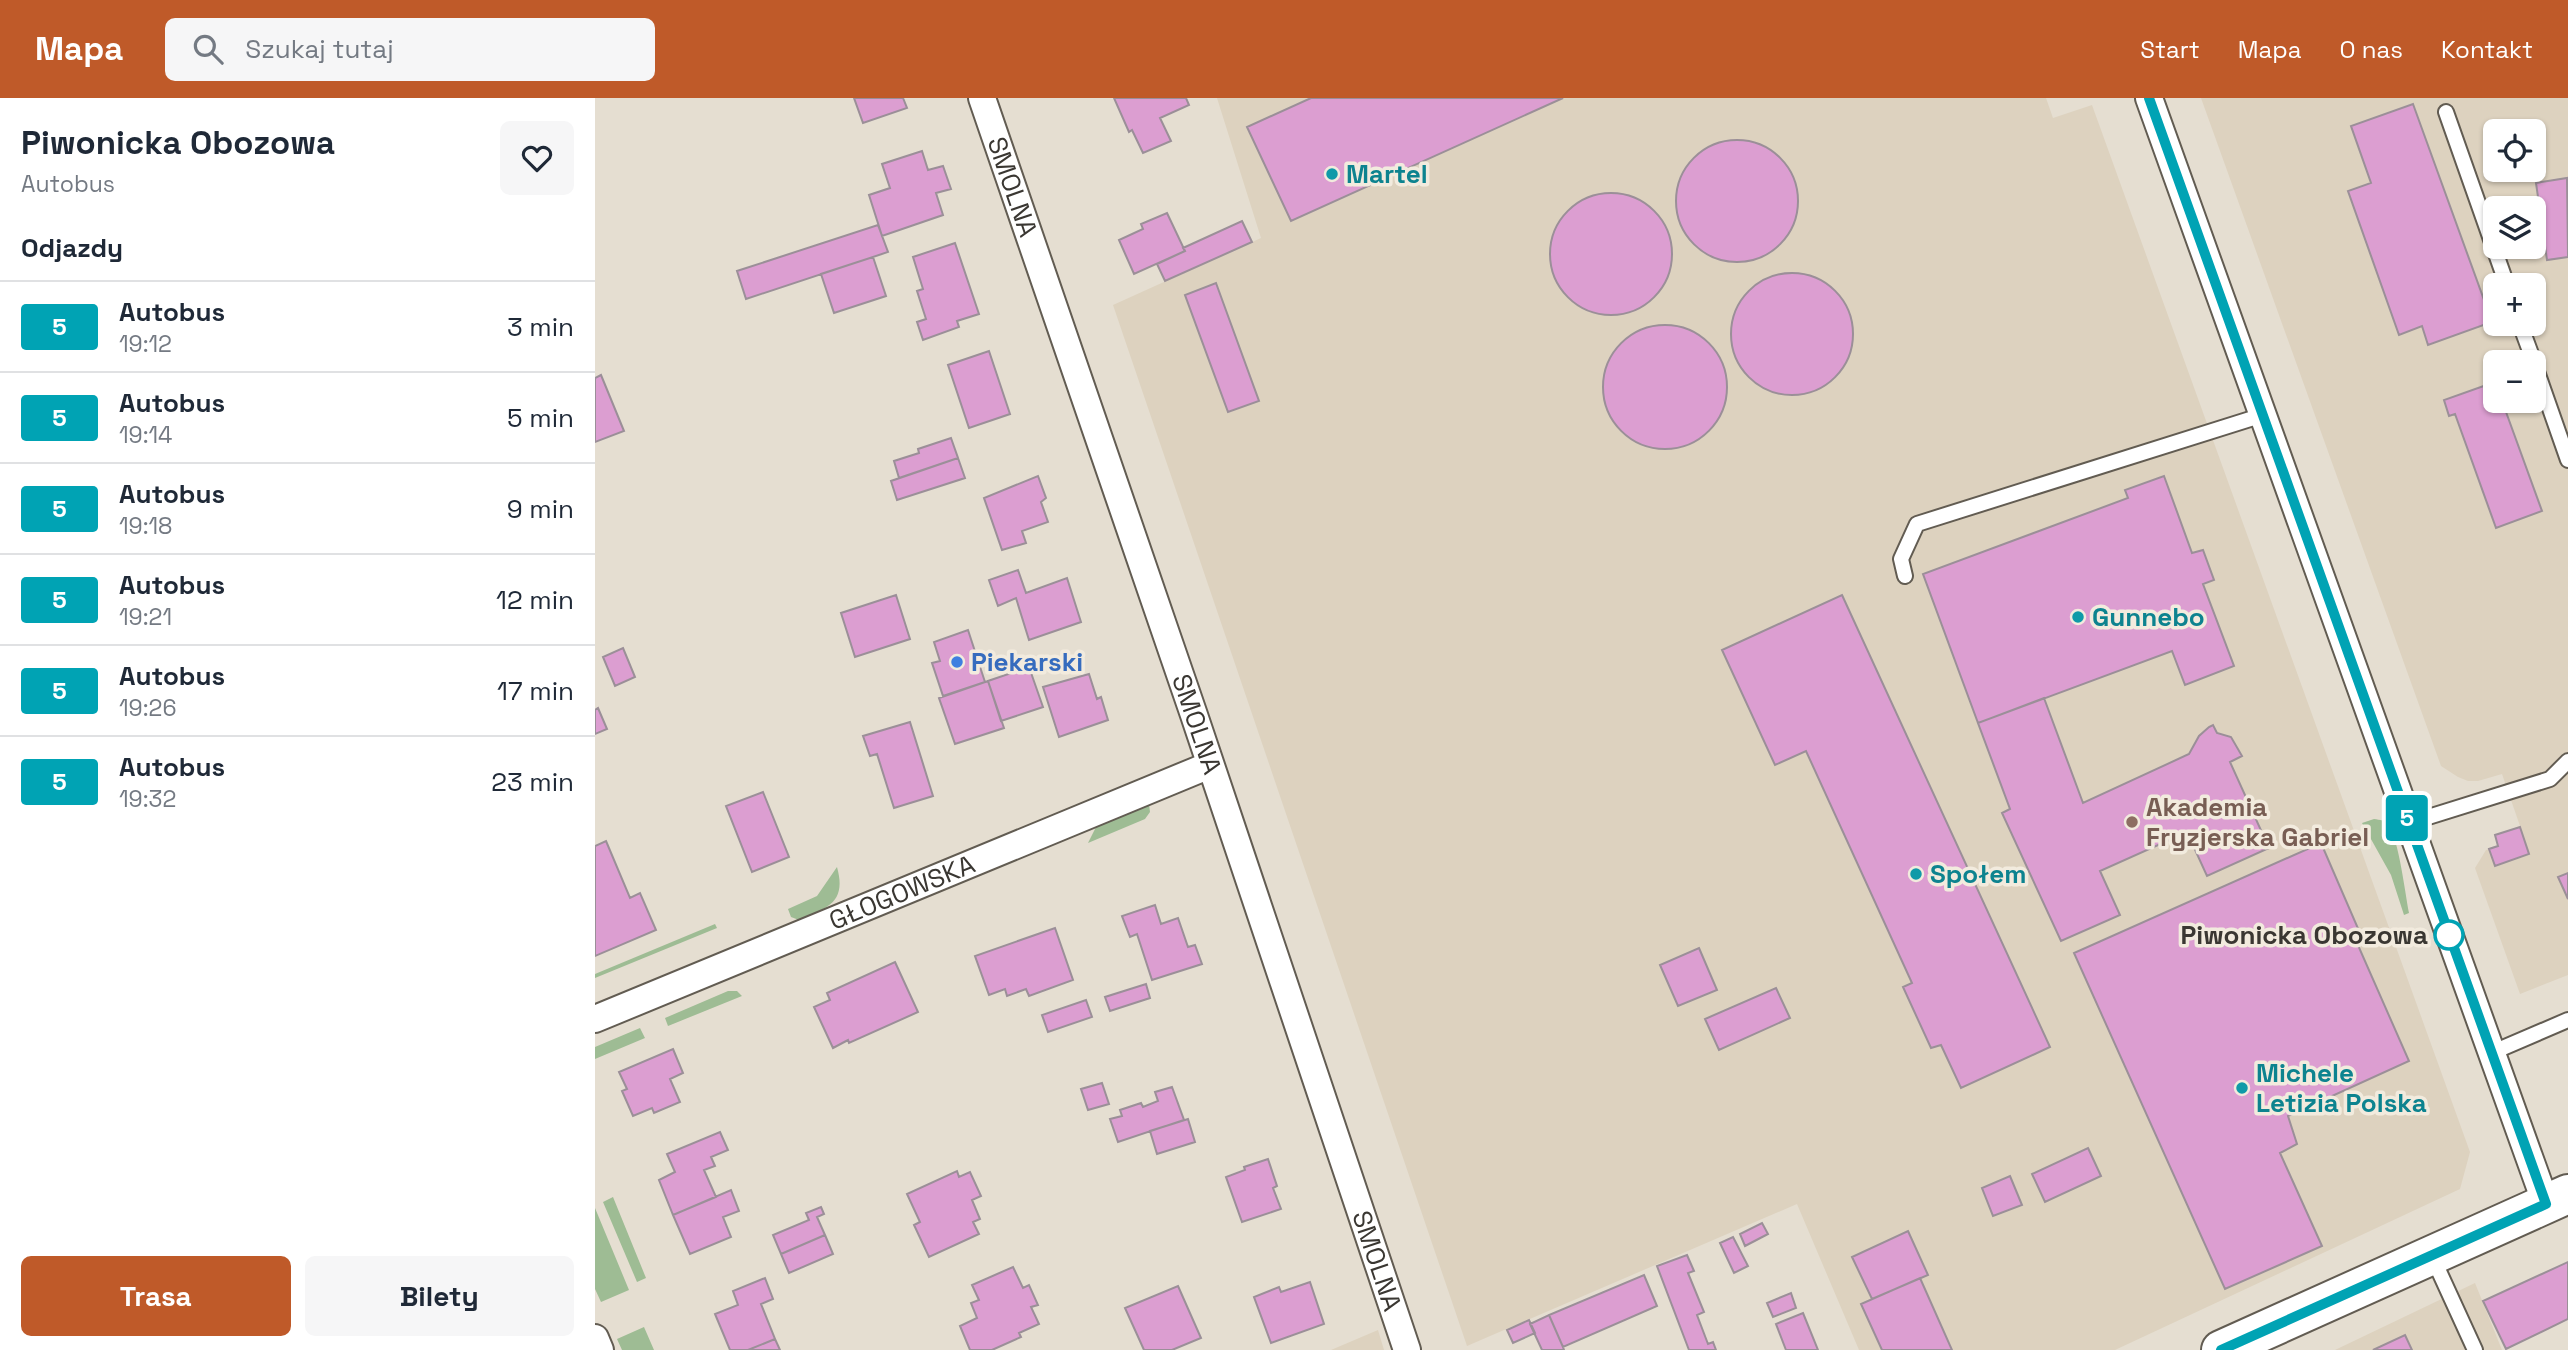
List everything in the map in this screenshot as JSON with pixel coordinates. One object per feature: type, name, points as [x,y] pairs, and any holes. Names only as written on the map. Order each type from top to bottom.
[{"type":"street","name":"SMOLNA","points":[[982,98],[1407,1350]]},
{"type":"street","points":[[2150,98],[2491,1054],[2557,1199],[2221,1350]]},
{"type":"street","name":"GŁOGOWSKA","points":[[595,1019],[1210,765]]},
{"type":"street","points":[[595,1338],[600,1350]]},
{"type":"lane","points":[[2446,112],[2503,273]]},
{"type":"lane","points":[[2546,397],[2568,460]]},
{"type":"lane","points":[[1905,576],[1901,559],[1917,524],[2263,415]]},
{"type":"lane","points":[[2409,823],[2550,779],[2568,761]]},
{"type":"lane","points":[[2491,1054],[2568,1020]]},
{"type":"lane","points":[[2432,1256],[2475,1350]]},
{"type":"shaded area","points":[[1217,98],[2046,98],[2053,118],[2092,105],[2470,1152],[2460,1189],[2115,1350],[1859,1350],[1797,1204],[1467,1346],[1113,305],[1261,238]]},
{"type":"shaded area","points":[[2201,98],[2568,98],[2568,975],[2520,994],[2475,868],[2486,850],[2498,846],[2495,835],[2520,826],[2502,774],[2478,781],[2458,777],[2441,766]]},
{"type":"shaded area","points":[[2475,1283],[2502,1350],[2335,1350]]},
{"type":"shaded area","points":[[1378,1330],[1384,1350],[1331,1350]]},
{"type":"green space","points":[[1149,804],[1150,812],[1145,819],[1088,843],[1097,825]]},
{"type":"green space","points":[[2374,819],[2384,821],[2393,833],[2409,913],[2404,915],[2391,875],[2362,823]]},
{"type":"green space","points":[[837,867],[839,889],[832,902],[799,920],[791,917],[788,909],[817,896]]},
{"type":"green space","points":[[715,924],[717,928],[595,978],[595,974]]},
{"type":"green space","points":[[728,991],[737,991],[742,996],[668,1026],[665,1018]]},
{"type":"green space","points":[[640,1028],[645,1038],[595,1059],[595,1047]]},
{"type":"green space","points":[[613,1197],[646,1278],[637,1282],[603,1202]]},
{"type":"green space","points":[[595,1208],[629,1290],[601,1302],[595,1289]]},
{"type":"green space","points":[[644,1327],[654,1350],[622,1350],[617,1339]]},
{"type":"building","points":[[854,98],[903,98],[907,108],[863,123]]},
{"type":"building","points":[[1114,98],[1186,98],[1189,105],[1160,118],[1171,141],[1143,153],[1132,130],[1129,132]]},
{"type":"building","name":"Martel","points":[[1311,98],[1563,98],[1291,221],[1247,127]]},
{"type":"building","points":[[2413,104],[2483,297],[2483,325],[2428,345],[2422,326],[2399,335],[2348,191],[2371,183],[2351,126]]},
{"type":"building","points":[[1737,140],[1761,144],[1780,158],[1794,177],[1798,201],[1794,225],[1780,244],[1761,258],[1737,262],[1713,258],[1694,244],[1680,225],[1676,201],[1680,177],[1694,158],[1713,144]]},
{"type":"building","points":[[922,151],[928,170],[943,166],[951,189],[936,193],[943,215],[882,236],[869,195],[890,188],[882,164]]},
{"type":"building","points":[[2567,178],[2568,257],[2547,260],[2546,196],[2538,196],[2536,183]]},
{"type":"building","points":[[1611,193],[1635,197],[1654,211],[1668,230],[1672,254],[1668,278],[1654,297],[1635,311],[1611,315],[1587,311],[1568,297],[1554,278],[1550,254],[1554,230],[1568,211],[1587,197]]},
{"type":"building","points":[[1167,213],[1185,251],[1134,274],[1119,240],[1143,229],[1141,224]]},
{"type":"building","points":[[1242,221],[1252,242],[1165,281],[1157,264],[1185,251],[1183,248]]},
{"type":"building","points":[[878,225],[888,252],[746,299],[737,271]]},
{"type":"building","points":[[955,243],[979,314],[957,321],[959,327],[923,340],[917,322],[926,319],[917,291],[923,289],[913,257]]},
{"type":"building","points":[[873,257],[886,296],[834,313],[821,274]]},
{"type":"building","points":[[1792,273],[1816,277],[1835,291],[1849,310],[1853,334],[1849,358],[1835,377],[1816,391],[1792,395],[1768,391],[1749,377],[1735,358],[1731,334],[1735,310],[1749,291],[1768,277]]},
{"type":"building","points":[[1216,283],[1259,401],[1228,412],[1185,295]]},
{"type":"building","points":[[1665,325],[1689,330],[1708,344],[1722,363],[1727,387],[1722,411],[1708,430],[1689,444],[1665,449],[1641,444],[1622,430],[1608,411],[1603,387],[1608,363],[1622,344],[1641,330]]},
{"type":"building","points":[[989,351],[1010,414],[969,428],[948,365]]},
{"type":"building","points":[[601,375],[624,431],[595,442],[595,378]]},
{"type":"building","points":[[2483,386],[2483,413],[2506,413],[2542,511],[2496,528],[2455,414],[2449,416],[2444,400]]},
{"type":"building","points":[[951,438],[958,458],[899,478],[894,461],[919,453],[918,449]]},
{"type":"building","points":[[958,458],[965,478],[897,500],[891,481]]},
{"type":"building","points":[[1038,476],[1046,498],[1041,502],[1048,522],[1022,531],[1026,543],[1002,550],[984,498]]},
{"type":"building","name":"Gunnebo","points":[[2164,476],[2192,553],[2203,550],[2214,580],[2203,584],[2234,666],[2185,685],[2172,651],[1978,723],[1923,574],[2128,498],[2125,490]]},
{"type":"building","points":[[1018,570],[1026,593],[1067,578],[1081,622],[1029,640],[1016,598],[998,606],[989,580]]},
{"type":"building","points":[[896,595],[910,639],[855,657],[841,613]]},
{"type":"building","name":"Społem","points":[[1842,595],[2050,1047],[1961,1088],[1941,1045],[1931,1048],[1903,987],[1912,983],[1806,751],[1775,765],[1722,650]]},
{"type":"building","name":"Piekarski","points":[[968,630],[985,682],[943,696],[932,663],[940,661],[934,642]]},
{"type":"building","points":[[623,648],[635,677],[615,686],[603,657]]},
{"type":"building","points":[[1029,667],[1043,707],[1001,721],[988,681]]},
{"type":"building","points":[[1089,674],[1097,699],[1101,697],[1108,720],[1059,737],[1043,687]]},
{"type":"building","points":[[988,681],[1004,728],[955,744],[939,698]]},
{"type":"building","name":"Akademia Fryzjerska Gabriel","points":[[2044,698],[2083,803],[2189,754],[2199,736],[2213,725],[2217,733],[2231,737],[2242,756],[2230,762],[2269,848],[2207,876],[2187,832],[2100,871],[2120,915],[2061,941],[2002,813],[2010,809],[1978,723]]},
{"type":"building","points":[[598,708],[607,729],[595,734],[595,710]]},
{"type":"building","points":[[910,722],[933,796],[894,808],[877,754],[870,756],[863,736]]},
{"type":"building","points":[[763,792],[789,857],[752,872],[726,806]]},
{"type":"building","points":[[2520,827],[2529,854],[2495,866],[2489,849],[2498,846],[2495,835]]},
{"type":"building","points":[[606,841],[630,898],[640,893],[656,930],[595,956],[595,846]]},
{"type":"building","name":"Michele Letizia Polska","points":[[2321,843],[2363,940],[2357,943],[2409,1061],[2288,1116],[2297,1144],[2280,1153],[2322,1246],[2225,1289],[2074,953]]},
{"type":"building","points":[[2568,873],[2568,899],[2558,877]]},
{"type":"building","points":[[1155,905],[1161,924],[1178,918],[1188,947],[1195,945],[1202,964],[1152,980],[1137,934],[1130,937],[1122,916]]},
{"type":"building","points":[[1055,928],[1073,980],[1029,996],[1026,989],[1007,996],[1005,989],[989,995],[975,956]]},
{"type":"building","points":[[1699,948],[1717,990],[1678,1006],[1660,965]]},
{"type":"building","points":[[895,962],[918,1012],[833,1048],[814,1007],[830,1000],[827,993]]},
{"type":"building","points":[[1146,984],[1150,998],[1110,1011],[1105,997]]},
{"type":"building","points":[[1776,988],[1790,1018],[1719,1050],[1705,1019]]},
{"type":"building","points":[[1086,1000],[1092,1017],[1048,1032],[1042,1015]]},
{"type":"building","points":[[673,1049],[683,1073],[670,1079],[680,1102],[654,1113],[652,1108],[633,1116],[622,1091],[627,1089],[619,1072]]},
{"type":"building","points":[[1102,1083],[1109,1104],[1088,1110],[1081,1089]]},
{"type":"building","points":[[1172,1087],[1184,1120],[1118,1142],[1110,1119],[1122,1116],[1120,1110],[1141,1103],[1143,1107],[1158,1101],[1155,1092]]},
{"type":"building","points":[[1188,1119],[1195,1142],[1157,1154],[1150,1131]]},
{"type":"building","points":[[720,1132],[728,1150],[711,1157],[715,1166],[704,1170],[716,1197],[673,1215],[659,1180],[675,1172],[667,1154]]},
{"type":"building","points":[[2088,1148],[2101,1176],[2045,1202],[2032,1174]]},
{"type":"building","points":[[1268,1159],[1277,1186],[1273,1188],[1281,1209],[1242,1222],[1226,1177],[1245,1170],[1244,1167]]},
{"type":"building","points":[[957,1171],[959,1177],[970,1172],[981,1196],[972,1200],[980,1219],[973,1222],[979,1234],[929,1257],[914,1225],[920,1222],[907,1194]]},
{"type":"building","points":[[2010,1176],[2022,1205],[1993,1216],[1982,1188]]},
{"type":"building","points":[[731,1190],[739,1211],[723,1217],[731,1237],[690,1254],[673,1215]]},
{"type":"building","points":[[821,1207],[824,1214],[817,1217],[825,1235],[781,1254],[773,1235],[809,1220],[806,1213]]},
{"type":"building","points":[[1762,1223],[1768,1234],[1745,1246],[1740,1234]]},
{"type":"building","points":[[1908,1231],[1928,1275],[1872,1299],[1852,1257]]},
{"type":"building","points":[[825,1235],[833,1254],[789,1273],[781,1254]]},
{"type":"building","points":[[1733,1237],[1748,1266],[1734,1273],[1720,1243]]},
{"type":"building","points":[[1687,1255],[1694,1271],[1688,1273],[1704,1312],[1697,1315],[1708,1344],[1713,1342],[1716,1350],[1689,1350],[1657,1266]]},
{"type":"building","points":[[2568,1262],[2568,1319],[2506,1349],[2483,1301]]},
{"type":"building","points":[[1013,1267],[1023,1288],[1029,1285],[1038,1305],[1031,1307],[1039,1324],[1019,1333],[1021,1337],[992,1350],[970,1350],[960,1326],[977,1318],[971,1303],[979,1300],[972,1285]]},
{"type":"building","points":[[1644,1275],[1657,1306],[1563,1347],[1549,1315]]},
{"type":"building","points":[[765,1278],[773,1299],[761,1304],[775,1339],[748,1350],[730,1350],[715,1314],[738,1305],[733,1291]]},
{"type":"building","points":[[1920,1278],[1952,1350],[1882,1350],[1861,1304]]},
{"type":"building","points":[[1310,1282],[1324,1324],[1271,1343],[1254,1297],[1279,1287],[1281,1292]]},
{"type":"building","points":[[1178,1286],[1201,1338],[1172,1350],[1144,1350],[1125,1308]]},
{"type":"building","points":[[1791,1293],[1796,1308],[1773,1317],[1767,1303]]},
{"type":"building","points":[[1803,1313],[1818,1350],[1786,1350],[1776,1324]]},
{"type":"building","points":[[1549,1315],[1564,1350],[1542,1350],[1530,1324]]},
{"type":"building","points":[[1529,1320],[1535,1333],[1513,1343],[1507,1330]]},
{"type":"building","points":[[2405,1335],[2412,1350],[2373,1350]]},
{"type":"building","points":[[775,1339],[780,1350],[748,1350]]},
{"type":"bus line","name":"5","points":[[2149,98],[2546,1204],[2221,1350]]},
{"type":"place","name":"Martel","points":[[1332,174]]},
{"type":"place","name":"Gunnebo","points":[[2078,617]]},
{"type":"place","name":"Piekarski","points":[[957,662]]},
{"type":"place","name":"Akademia Fryzjerska Gabriel","points":[[2132,822]]},
{"type":"place","name":"Społem","points":[[1916,874]]},
{"type":"place","name":"Piwonicka Obozowa","points":[[2449,935]]},
{"type":"place","name":"Michele Letizia Polska","points":[[2242,1088]]}]
